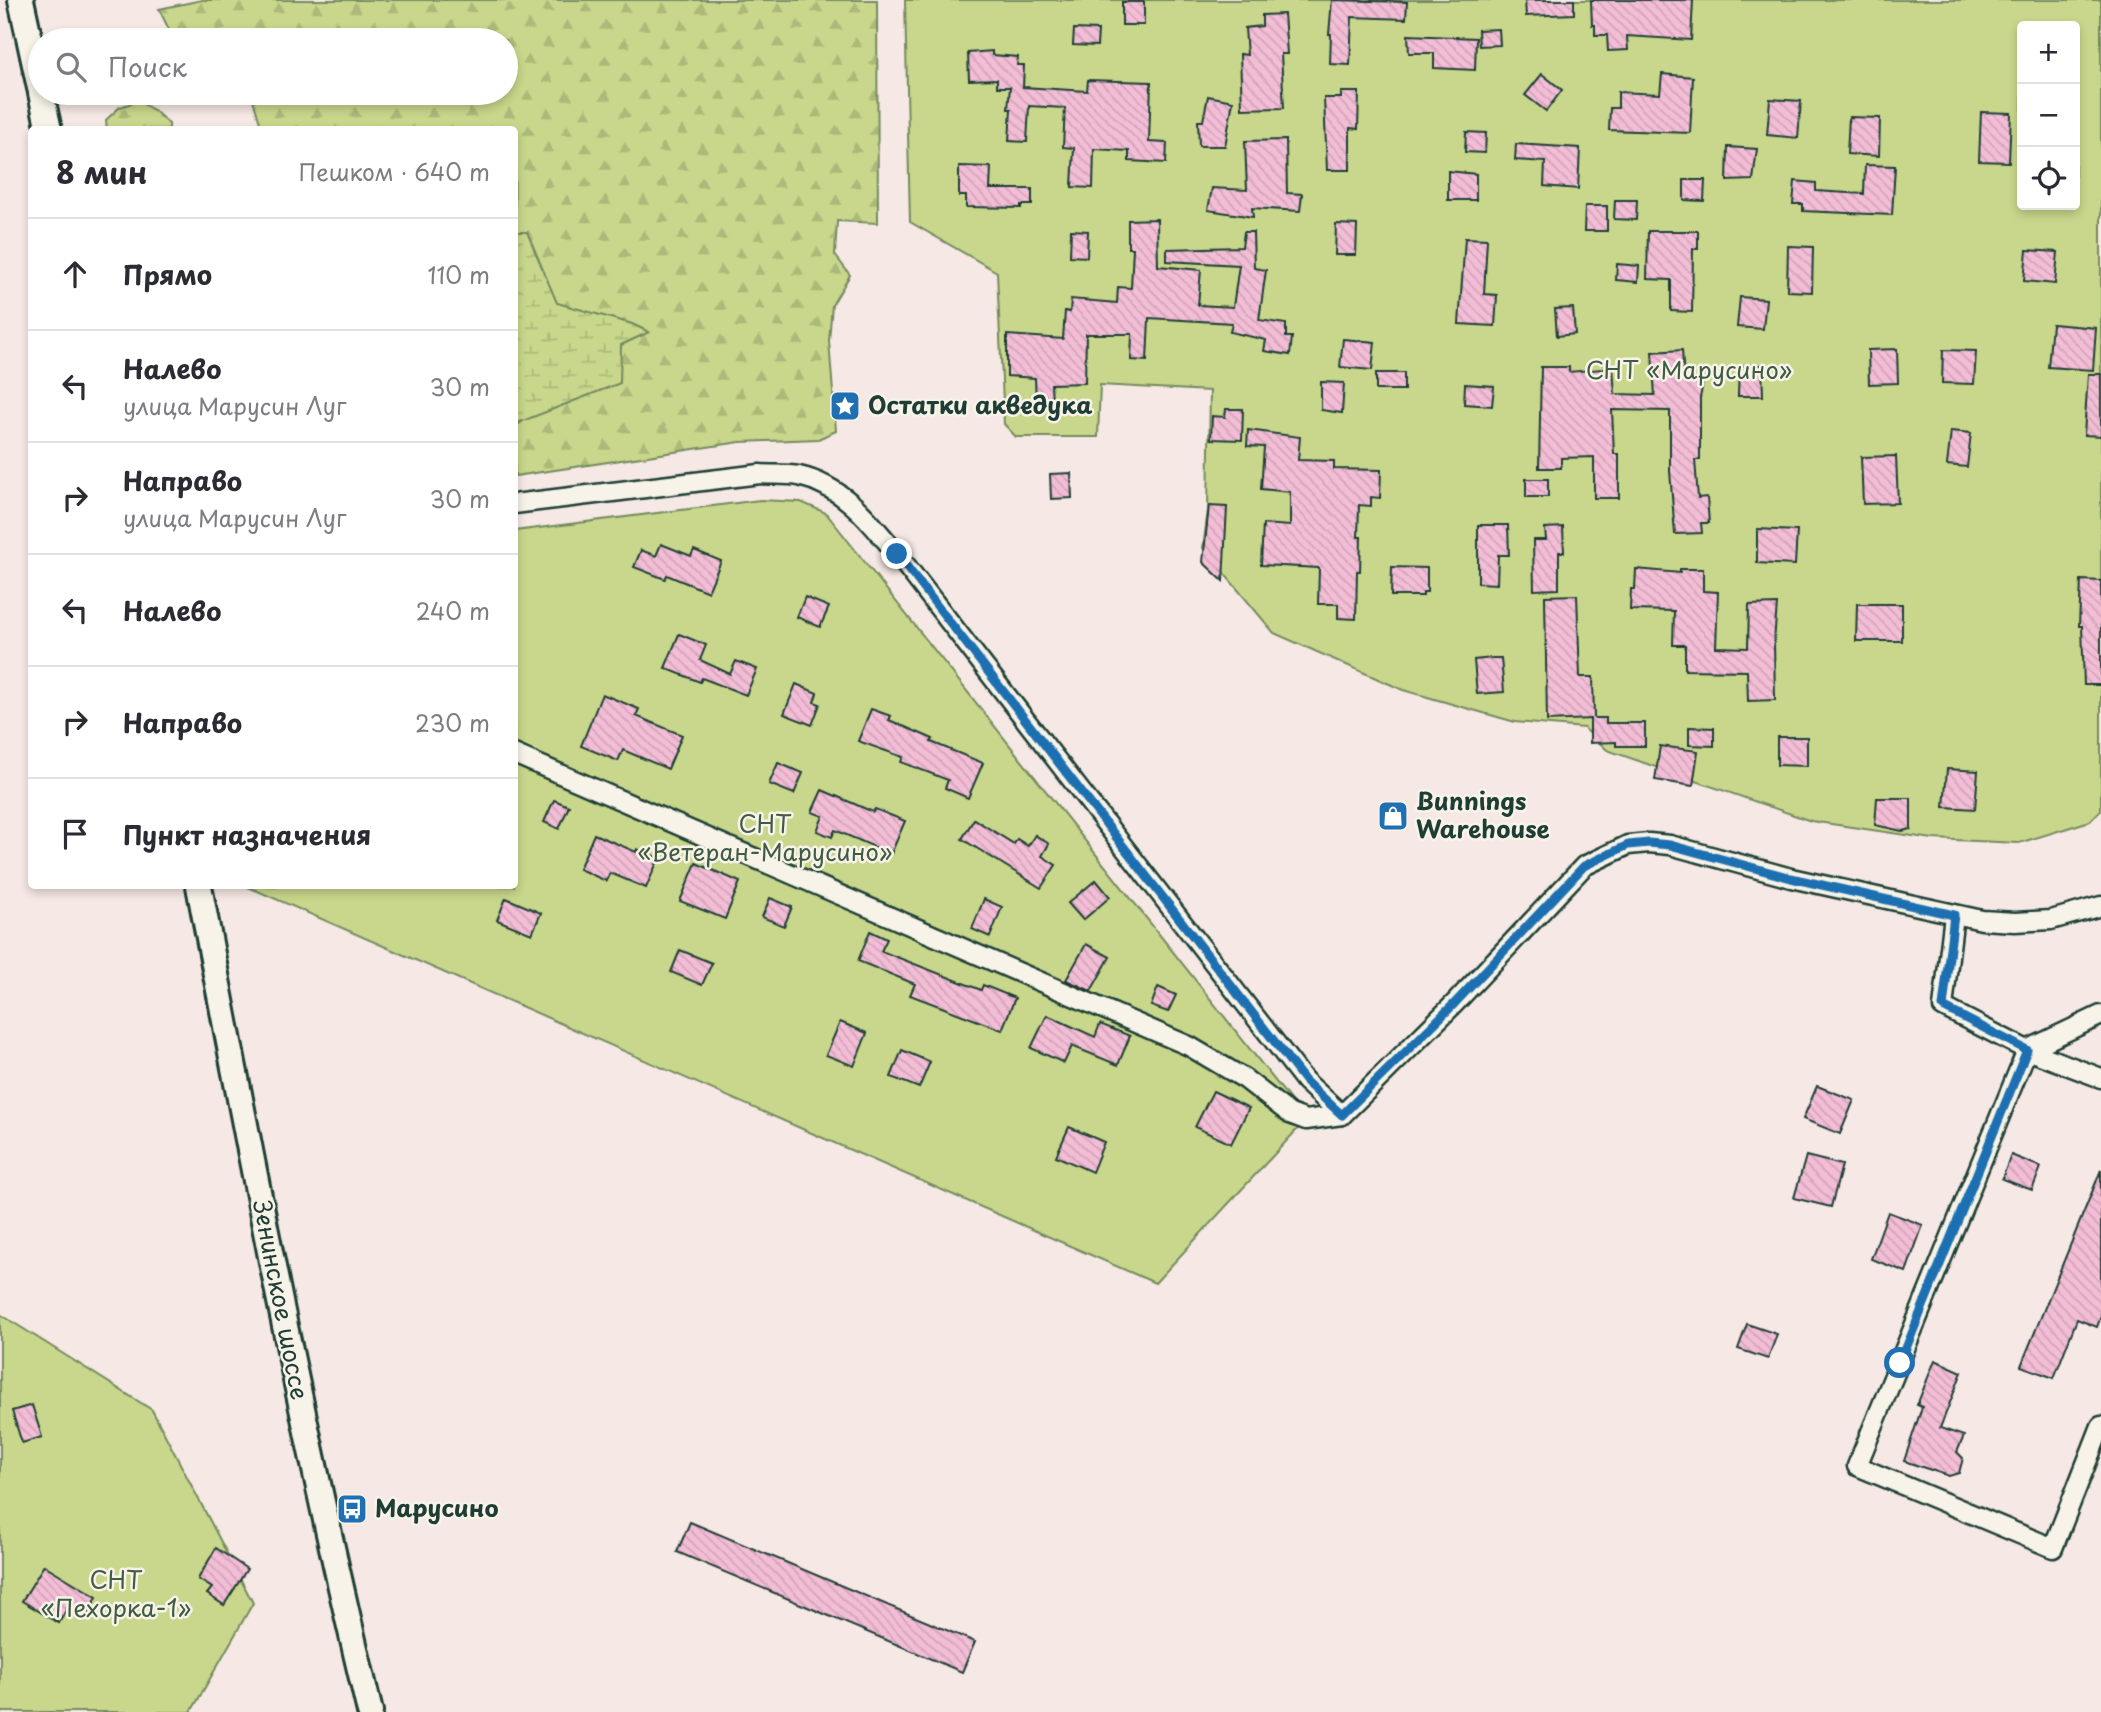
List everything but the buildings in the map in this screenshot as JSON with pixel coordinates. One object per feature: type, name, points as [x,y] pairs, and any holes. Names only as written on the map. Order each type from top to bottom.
[{"type":"main road","points":[[22,0],[28,28]]},
{"type":"main road","points":[[44,105],[48,126]]},
{"type":"main road","name":"Зенинское шоссе","points":[[200,889],[287,1343],[369,1711]]},
{"type":"street","points":[[518,504],[760,474],[797,476],[824,484],[852,502],[897,554],[1305,1081],[1342,1115]]},
{"type":"street","points":[[518,756],[1189,1046],[1245,1079],[1290,1114],[1306,1120],[1342,1115],[1454,1004],[1584,866],[1628,845],[1670,845],[1791,878],[1954,915],[2015,922],[2051,920],[2101,906]]},
{"type":"street","points":[[1954,915],[1943,1007],[2027,1050],[2101,1078]]},
{"type":"street","points":[[2101,1015],[2027,1050],[1857,1466],[2053,1548],[2101,1426]]},
{"type":"green space","points":[[202,0],[877,0],[878,223],[837,221],[835,255],[850,275],[832,305],[829,341],[836,431],[818,439],[740,442],[518,476],[518,424],[621,345],[648,332],[632,324],[556,303],[527,232],[518,232],[518,126],[262,126],[255,105],[518,105],[518,28],[168,28],[159,9]]},
{"type":"green space","name":"СНТ «Марусино»","points":[[905,0],[2101,0],[2101,810],[2090,821],[2019,843],[1933,839],[1811,821],[1607,750],[1584,728],[1515,722],[1403,690],[1274,633],[1203,548],[1208,510],[1210,391],[1100,385],[1098,437],[1016,437],[1004,424],[997,272],[910,222]]},
{"type":"green space","points":[[145,105],[155,111],[169,126],[107,126],[106,120],[120,107]]},
{"type":"green space","points":[[518,232],[527,232],[557,303],[632,324],[649,332],[621,345],[620,383],[518,423]]},
{"type":"green space","name":"СНТ «Ветеран-Марусино»","points":[[760,500],[801,502],[826,513],[1306,1120],[1155,1283],[253,889],[518,889],[518,531]]},
{"type":"green space","name":"СНТ «Пехорка-1»","points":[[0,1314],[152,1410],[253,1603],[191,1712],[0,1712]]},
{"type":"place","name":"Остатки акведука","points":[[845,406]]},
{"type":"place","name":"Bunnings Warehouse","points":[[1393,816]]},
{"type":"place","name":"Марусино","points":[[352,1509]]},
{"type":"route","points":[[897,554],[1305,1081],[1342,1115],[1454,1004],[1584,866],[1628,845],[1670,845],[1791,878],[1954,915],[1943,1007],[2027,1050],[1900,1363]]}]
